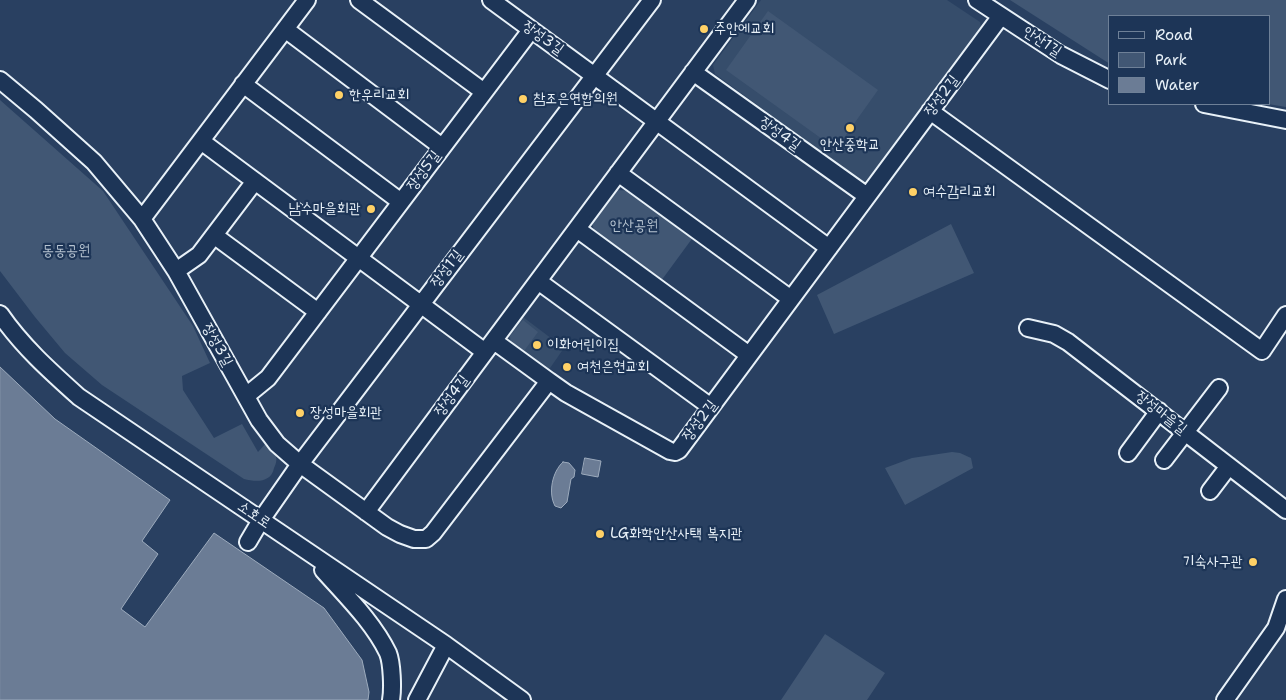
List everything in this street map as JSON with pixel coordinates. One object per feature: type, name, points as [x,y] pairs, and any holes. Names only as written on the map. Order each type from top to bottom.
[{"type":"street","points":[[142,219],[307,0]]},
{"type":"street","points":[[359,0],[484,92]]},
{"type":"street","name":"장성3길","points":[[491,0],[829,248]]},
{"type":"street","name":"장성1길","points":[[248,542],[300,464],[652,0]]},
{"type":"street","name":"장성4길","points":[[366,512],[747,0]]},
{"type":"street","name":"안산1길","points":[[977,0],[1061,55],[1108,79]]},
{"type":"street","name":"장성2길","points":[[359,258],[421,304],[566,393],[670,452],[679,450],[1002,16]]},
{"type":"street","points":[[285,29],[442,147]]},
{"type":"street","name":"장성5길","points":[[246,396],[268,378],[531,30]]},
{"type":"street","name":"장성4길","points":[[694,72],[867,196]]},
{"type":"street","name":"장성3길","points":[[0,80],[88,156],[142,219],[176,271],[259,420],[278,444],[300,464]]},
{"type":"street","points":[[243,84],[401,202]]},
{"type":"street","points":[[1209,105],[1286,120]]},
{"type":"street","points":[[930,112],[1262,351],[1286,314]]},
{"type":"street","points":[[201,141],[359,258]]},
{"type":"street","points":[[618,173],[791,299]]},
{"type":"street","points":[[176,271],[200,255],[255,181]]},
{"type":"street","points":[[577,229],[749,355]]},
{"type":"street","points":[[215,236],[318,312]]},
{"type":"street","points":[[538,281],[711,407]]},
{"type":"street","name":"소호로","points":[[0,314],[15,336],[79,398],[446,645],[522,700]]},
{"type":"street","name":"장성마을길","points":[[1028,328],[1054,334],[1068,342],[1286,510]]},
{"type":"street","points":[[300,464],[400,534],[414,540],[426,539],[433,533],[549,381]]},
{"type":"street","points":[[1164,460],[1219,388]]},
{"type":"street","points":[[1128,453],[1159,411]]},
{"type":"street","points":[[1210,491],[1229,466]]},
{"type":"street","points":[[304,550],[370,624],[389,655],[393,692],[391,700]]},
{"type":"street","points":[[1276,628],[1286,599]]},
{"type":"street","points":[[1225,700],[1286,614]]},
{"type":"street","points":[[417,700],[446,645]]},
{"type":"shaded area","name":"안산중학교","points":[[761,0],[947,0],[980,22],[982,33],[874,181],[865,184],[715,74],[713,65]]},
{"type":"shaded area","name":"이화어린이집","points":[[523,317],[564,348],[548,371],[510,342],[509,336]]},
{"type":"green space","points":[[1010,0],[1286,0],[1286,107],[1271,104],[1271,15],[1108,15],[1108,63]]},
{"type":"green space","points":[[768,11],[878,90],[836,149],[726,70]]},
{"type":"green space","name":"동동공원","points":[[0,100],[103,191],[193,326],[210,363],[182,376],[183,390],[214,438],[242,424],[258,452],[268,441],[275,452],[276,464],[270,476],[266,479],[253,481],[244,479],[102,385],[65,353],[0,271]]},
{"type":"green space","name":"안산공원","points":[[617,190],[633,191],[694,236],[661,281],[595,233],[592,223]]},
{"type":"green space","points":[[951,224],[974,273],[834,334],[817,295]]},
{"type":"green space","points":[[523,320],[538,332],[524,351],[511,342],[510,336]]},
{"type":"green space","points":[[952,452],[971,458],[973,468],[905,505],[885,468],[912,458]]},
{"type":"green space","points":[[825,634],[885,673],[867,700],[781,700]]},
{"type":"water","points":[[0,367],[55,419],[170,500],[142,541],[158,554],[121,609],[145,627],[214,533],[324,608],[362,660],[369,692],[368,700],[0,700]]},
{"type":"water","points":[[585,458],[601,461],[598,477],[582,474]]},
{"type":"water","points":[[563,462],[569,463],[575,470],[574,477],[571,479],[567,502],[561,508],[555,506],[553,501],[552,483],[556,471]]},
{"type":"place","name":"주안에교회","points":[[704,29]]},
{"type":"place","name":"한우리교회","points":[[339,95]]},
{"type":"place","name":"참조은연합의원","points":[[523,99]]},
{"type":"place","name":"안산중학교","points":[[850,128]]},
{"type":"place","name":"여수감리교회","points":[[913,192]]},
{"type":"place","name":"남수마을회관","points":[[371,209]]},
{"type":"place","name":"이화어린이집","points":[[537,345]]},
{"type":"place","name":"여천은현교회","points":[[567,367]]},
{"type":"place","name":"장성마을회관","points":[[300,413]]},
{"type":"place","name":"LG화학안산사택 복지관","points":[[600,534]]},
{"type":"place","name":"기숙사구관","points":[[1253,562]]}]
